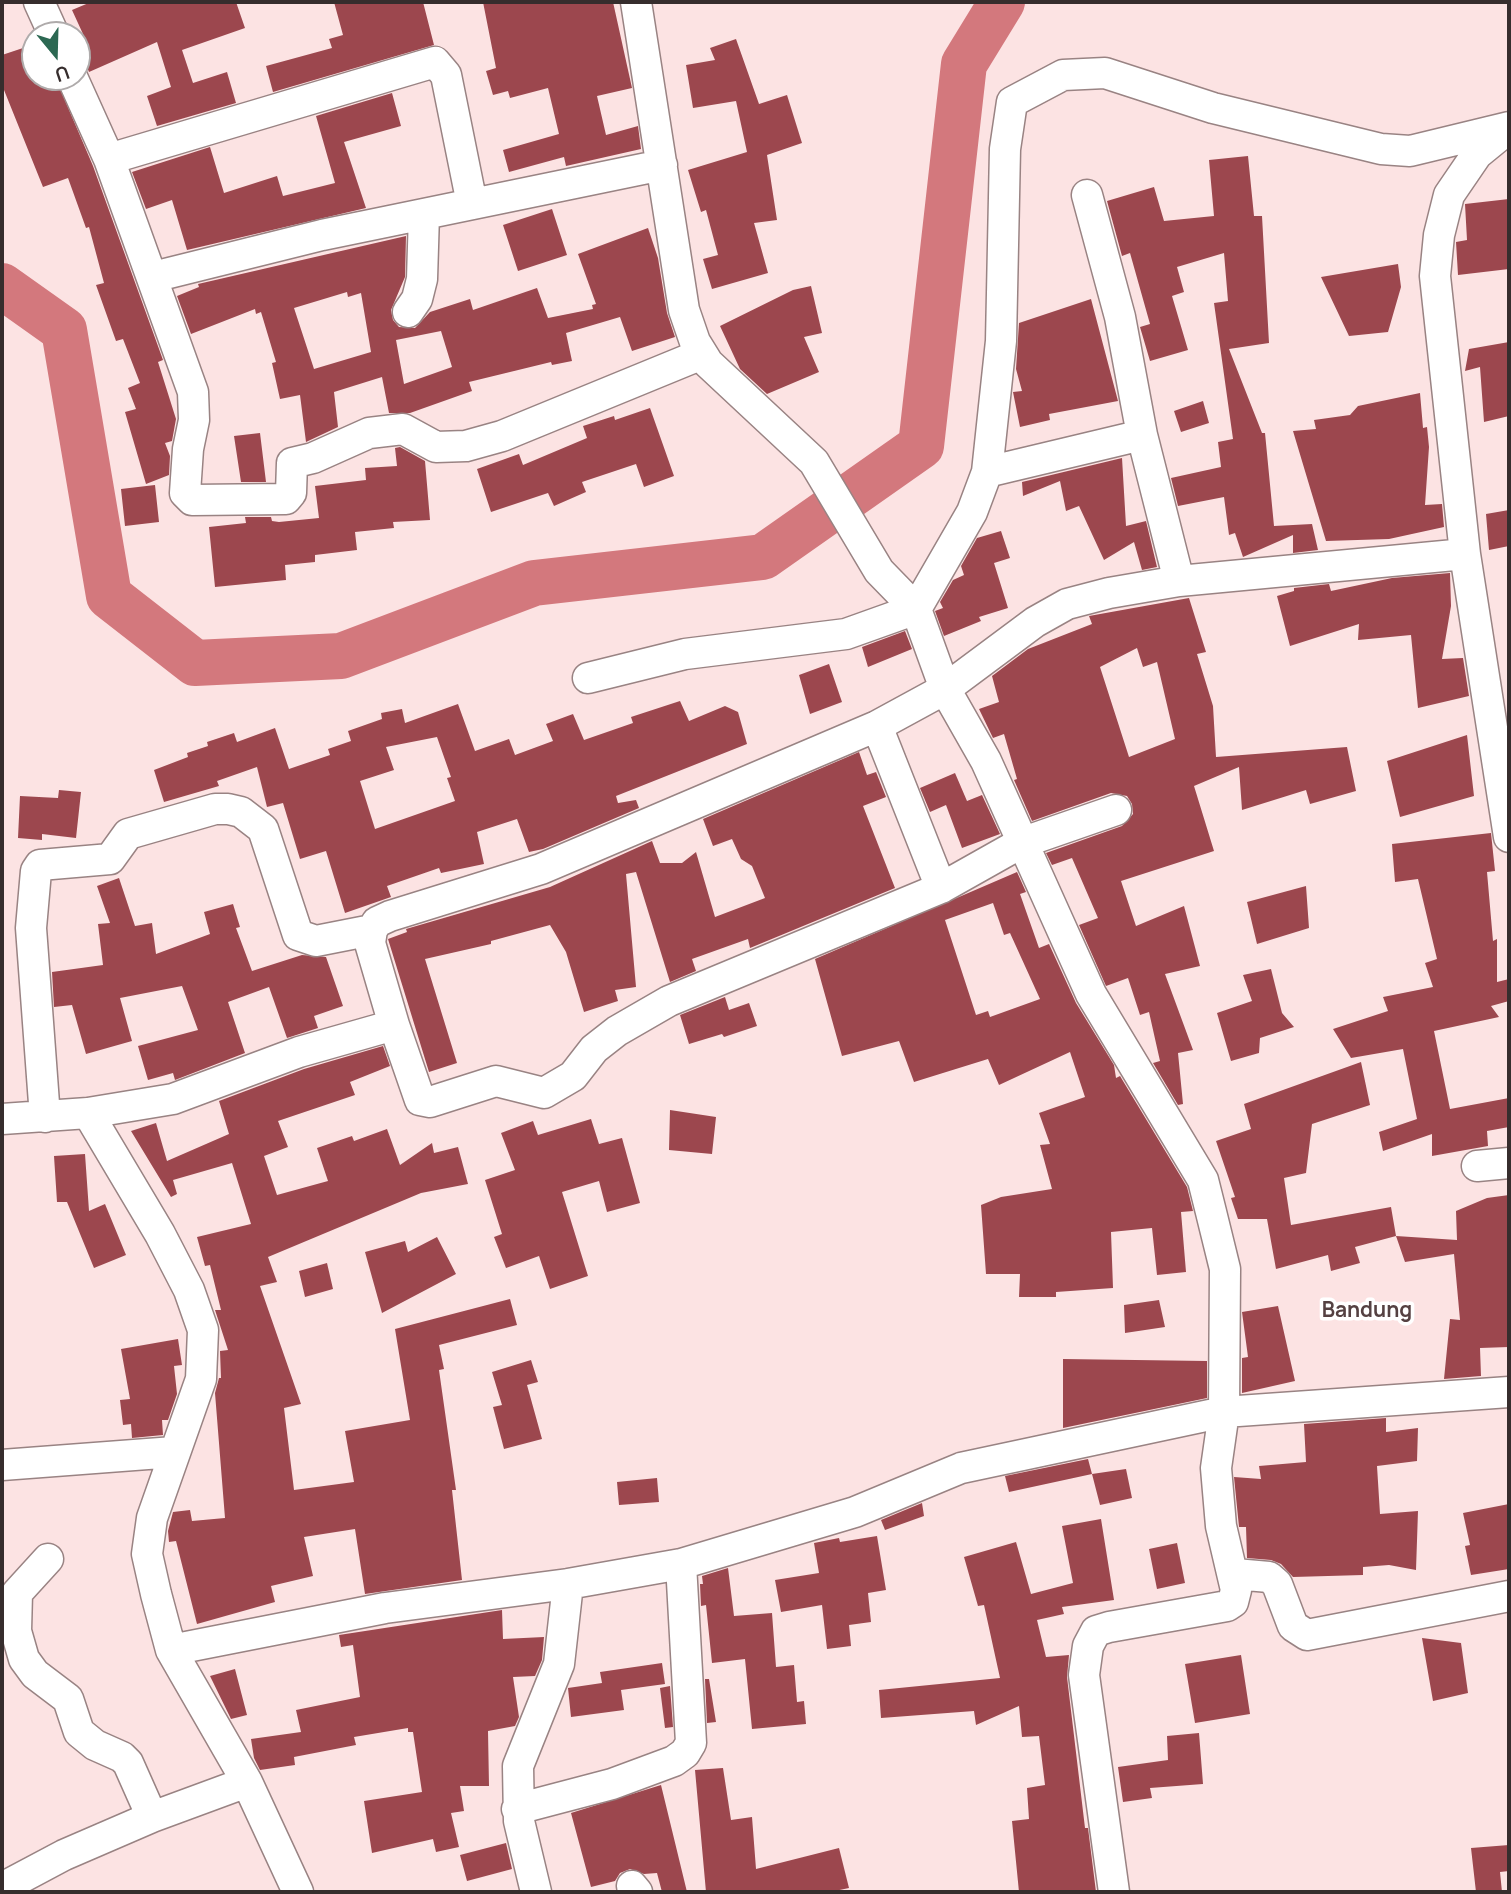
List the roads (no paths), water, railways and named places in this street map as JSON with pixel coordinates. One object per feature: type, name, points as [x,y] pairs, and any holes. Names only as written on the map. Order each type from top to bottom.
[{"type":"street","points":[[39,2],[48,21]]},
{"type":"street","points":[[636,2],[684,310],[702,354],[708,363],[814,462],[879,571],[916,609],[946,689],[986,761],[1091,994],[1203,1180],[1225,1269],[1223,1412],[1216,1468],[1221,1526],[1235,1574],[1235,1596],[1227,1606],[1096,1631],[1088,1646],[1084,1675],[1114,1892]]},
{"type":"street","points":[[109,159],[435,62],[446,75],[472,204]]},
{"type":"street","points":[[588,678],[685,654],[846,634],[916,609],[972,512],[987,472],[1001,341],[1005,149],[1012,102],[1063,75],[1105,73],[1213,108],[1381,149],[1410,151],[1509,127]]},
{"type":"street","points":[[78,91],[109,159],[193,392],[194,421],[188,449],[185,493],[192,500],[286,499],[291,493],[292,463],[369,433],[403,429],[436,447],[466,446],[502,436],[702,354]]},
{"type":"street","points":[[1509,127],[1476,154],[1449,195],[1439,235],[1435,276],[1465,554],[1509,837]]},
{"type":"street","points":[[153,278],[322,235],[662,165]]},
{"type":"street","points":[[1087,195],[1120,317],[1142,435],[1179,581]]},
{"type":"street","points":[[408,312],[417,299],[422,279],[424,214]]},
{"type":"street","points":[[987,472],[1142,435]]},
{"type":"street","points":[[1116,810],[1021,843],[941,888],[669,1001],[617,1031],[594,1049],[573,1076],[544,1093],[496,1080],[430,1102],[420,1100],[370,943],[372,930],[377,922],[390,916],[541,869],[877,726],[946,689],[1035,622],[1067,604],[1109,593],[1179,581],[1465,554]]},
{"type":"street","points":[[877,726],[941,888]]},
{"type":"street","points":[[45,1117],[31,928],[36,871],[40,865],[110,859],[128,834],[215,809],[228,809],[241,812],[263,830],[298,935],[316,941],[372,930]]},
{"type":"street","points":[[2,1119],[88,1113],[173,1099],[299,1052],[394,1025]]},
{"type":"street","points":[[88,1113],[160,1234],[189,1290],[203,1330],[201,1379],[152,1518],[147,1554],[172,1650],[247,1782],[298,1892]]},
{"type":"street","points":[[1477,1166],[1509,1163]]},
{"type":"street","points":[[172,1650],[385,1608],[568,1584],[681,1564],[855,1512],[961,1468],[1223,1412],[1509,1392]]},
{"type":"street","points":[[2,1465],[174,1452]]},
{"type":"street","points":[[48,1559],[17,1593],[16,1631],[24,1659],[35,1674],[68,1699],[79,1732],[95,1745],[122,1756],[128,1763],[152,1817]]},
{"type":"street","points":[[517,1809],[623,1780],[674,1761],[685,1753],[691,1743],[681,1564]]},
{"type":"street","points":[[1235,1574],[1269,1577],[1277,1584],[1293,1626],[1307,1635],[1509,1596]]},
{"type":"street","points":[[536,1892],[517,1809],[518,1766],[559,1664],[568,1584]]},
{"type":"street","points":[[2,1888],[64,1855],[152,1817],[247,1782]]},
{"type":"waterway","points":[[2,286],[64,330],[109,596],[195,663],[341,656],[534,583],[763,557],[921,446],[964,64],[1002,2]]},
{"type":"district","name":"Bandung","points":[[1367,1311]]}]
